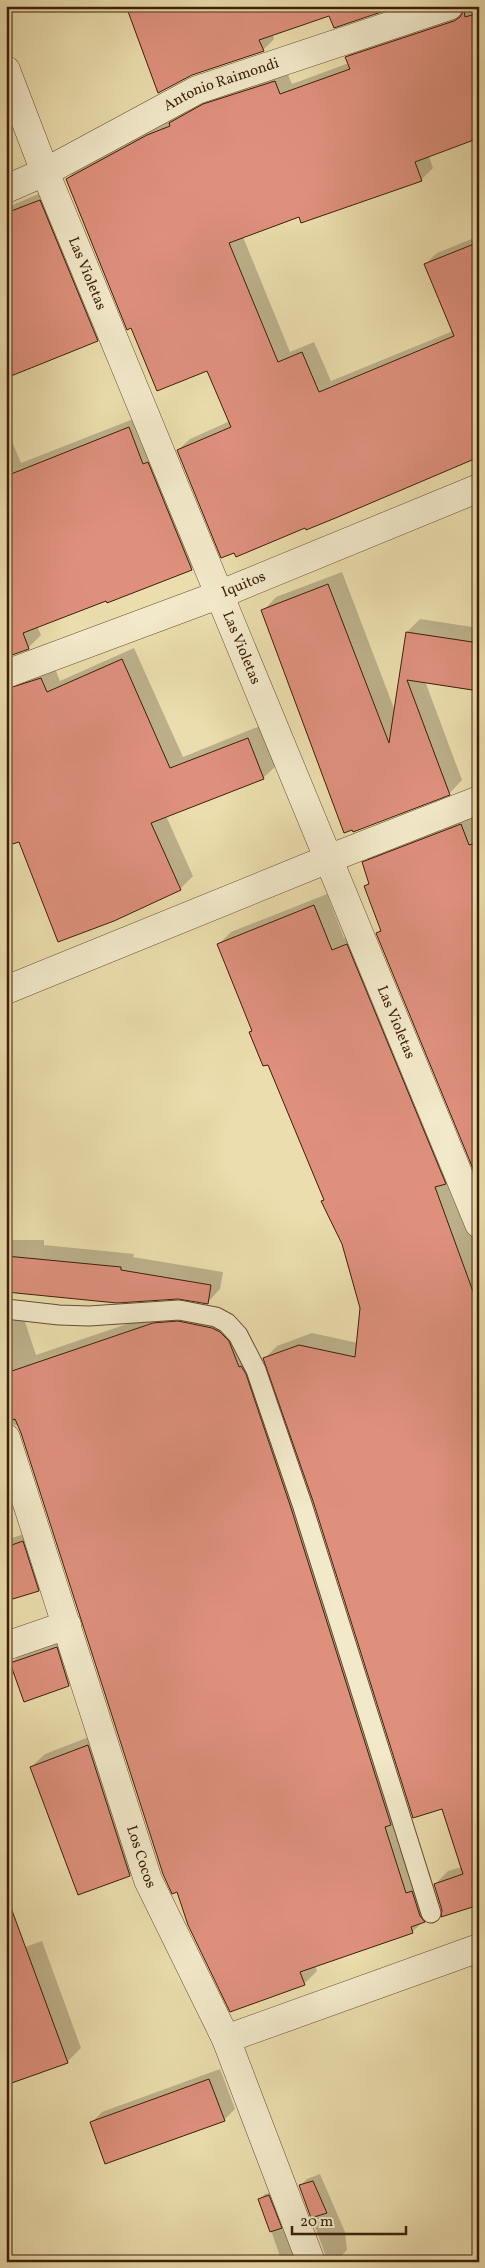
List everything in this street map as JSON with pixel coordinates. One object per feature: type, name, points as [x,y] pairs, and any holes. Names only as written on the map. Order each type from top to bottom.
[{"type":"street","name":"Antonio Raimondi","points":[[6,189],[45,172],[197,90],[449,6]]},
{"type":"street","name":"Las Violetas","points":[[6,70],[45,172],[221,594],[479,1224]]},
{"type":"street","name":"Iquitos","points":[[6,674],[221,594],[479,488]]},
{"type":"street","points":[[6,990],[328,859],[479,800]]},
{"type":"street","name":"Los Cocos","points":[[6,1438],[148,1880],[226,2039],[312,2262]]},
{"type":"street","points":[[6,1646],[67,1625]]},
{"type":"street","points":[[226,2039],[479,1948]]},
{"type":"lane","points":[[6,1309],[58,1315],[89,1316],[173,1310],[192,1312],[216,1317],[228,1323],[238,1335],[256,1370],[299,1496],[431,1913]]},
{"type":"building","points":[[126,6],[399,6],[334,28],[329,16],[259,40],[264,51],[192,75],[158,93]]},
{"type":"building","points":[[464,10],[465,17],[479,13],[479,138],[415,162],[422,181],[301,223],[299,217],[229,243],[278,362],[302,352],[319,392],[454,336],[424,264],[479,242],[479,457],[306,530],[305,528],[236,557],[234,553],[221,558],[177,450],[231,427],[207,371],[157,391],[131,328],[127,330],[66,179],[147,135],[170,126],[169,123],[203,104],[275,81],[280,94],[350,69],[345,57],[454,21],[460,17]]},
{"type":"building","points":[[40,200],[98,341],[6,378],[6,213]]},
{"type":"building","points":[[129,427],[143,464],[148,462],[192,570],[23,633],[29,649],[6,657],[6,476]]},
{"type":"building","points":[[328,584],[389,743],[406,632],[479,643],[479,691],[407,680],[450,795],[353,832],[352,830],[344,833],[261,610]]},
{"type":"building","points":[[122,659],[170,768],[248,738],[264,779],[151,823],[181,890],[114,921],[58,942],[19,842],[6,846],[6,689],[41,678],[47,692]]},
{"type":"building","points":[[461,824],[469,845],[479,842],[479,1175],[476,1176],[376,933],[381,931],[364,886],[369,884],[362,862]]},
{"type":"building","points":[[314,905],[332,950],[347,944],[446,1184],[435,1187],[479,1308],[479,1905],[441,1917],[442,1910],[434,1884],[463,1874],[442,1809],[413,1818],[313,1501],[263,1358],[299,1345],[355,1357],[360,1308],[342,1244],[321,1201],[324,1200],[268,1065],[263,1066],[249,1032],[252,1031],[217,944]]},
{"type":"building","points":[[6,1256],[121,1267],[121,1270],[211,1285],[208,1304],[178,1299],[117,1303],[6,1292]]},
{"type":"building","points":[[178,1321],[212,1328],[220,1332],[229,1341],[239,1367],[241,1366],[246,1374],[291,1508],[391,1825],[385,1827],[406,1893],[412,1891],[420,1916],[425,1922],[411,1927],[413,1933],[300,1972],[305,1985],[230,2012],[188,1925],[177,1892],[172,1894],[163,1874],[21,1433],[15,1419],[6,1422],[6,1373],[153,1323]]},
{"type":"building","points":[[23,1541],[39,1591],[6,1601],[6,1547]]},
{"type":"building","points":[[57,1647],[69,1686],[24,1702],[10,1663]]},
{"type":"building","points":[[88,1745],[130,1876],[78,1895],[30,1767]]},
{"type":"building","points":[[6,1905],[10,1905],[68,2063],[6,2085]]},
{"type":"building","points":[[209,2079],[225,2121],[105,2164],[90,2122]]},
{"type":"building","points":[[313,2181],[327,2213],[311,2218],[299,2185]]},
{"type":"building","points":[[269,2195],[282,2228],[270,2232],[258,2199]]}]
